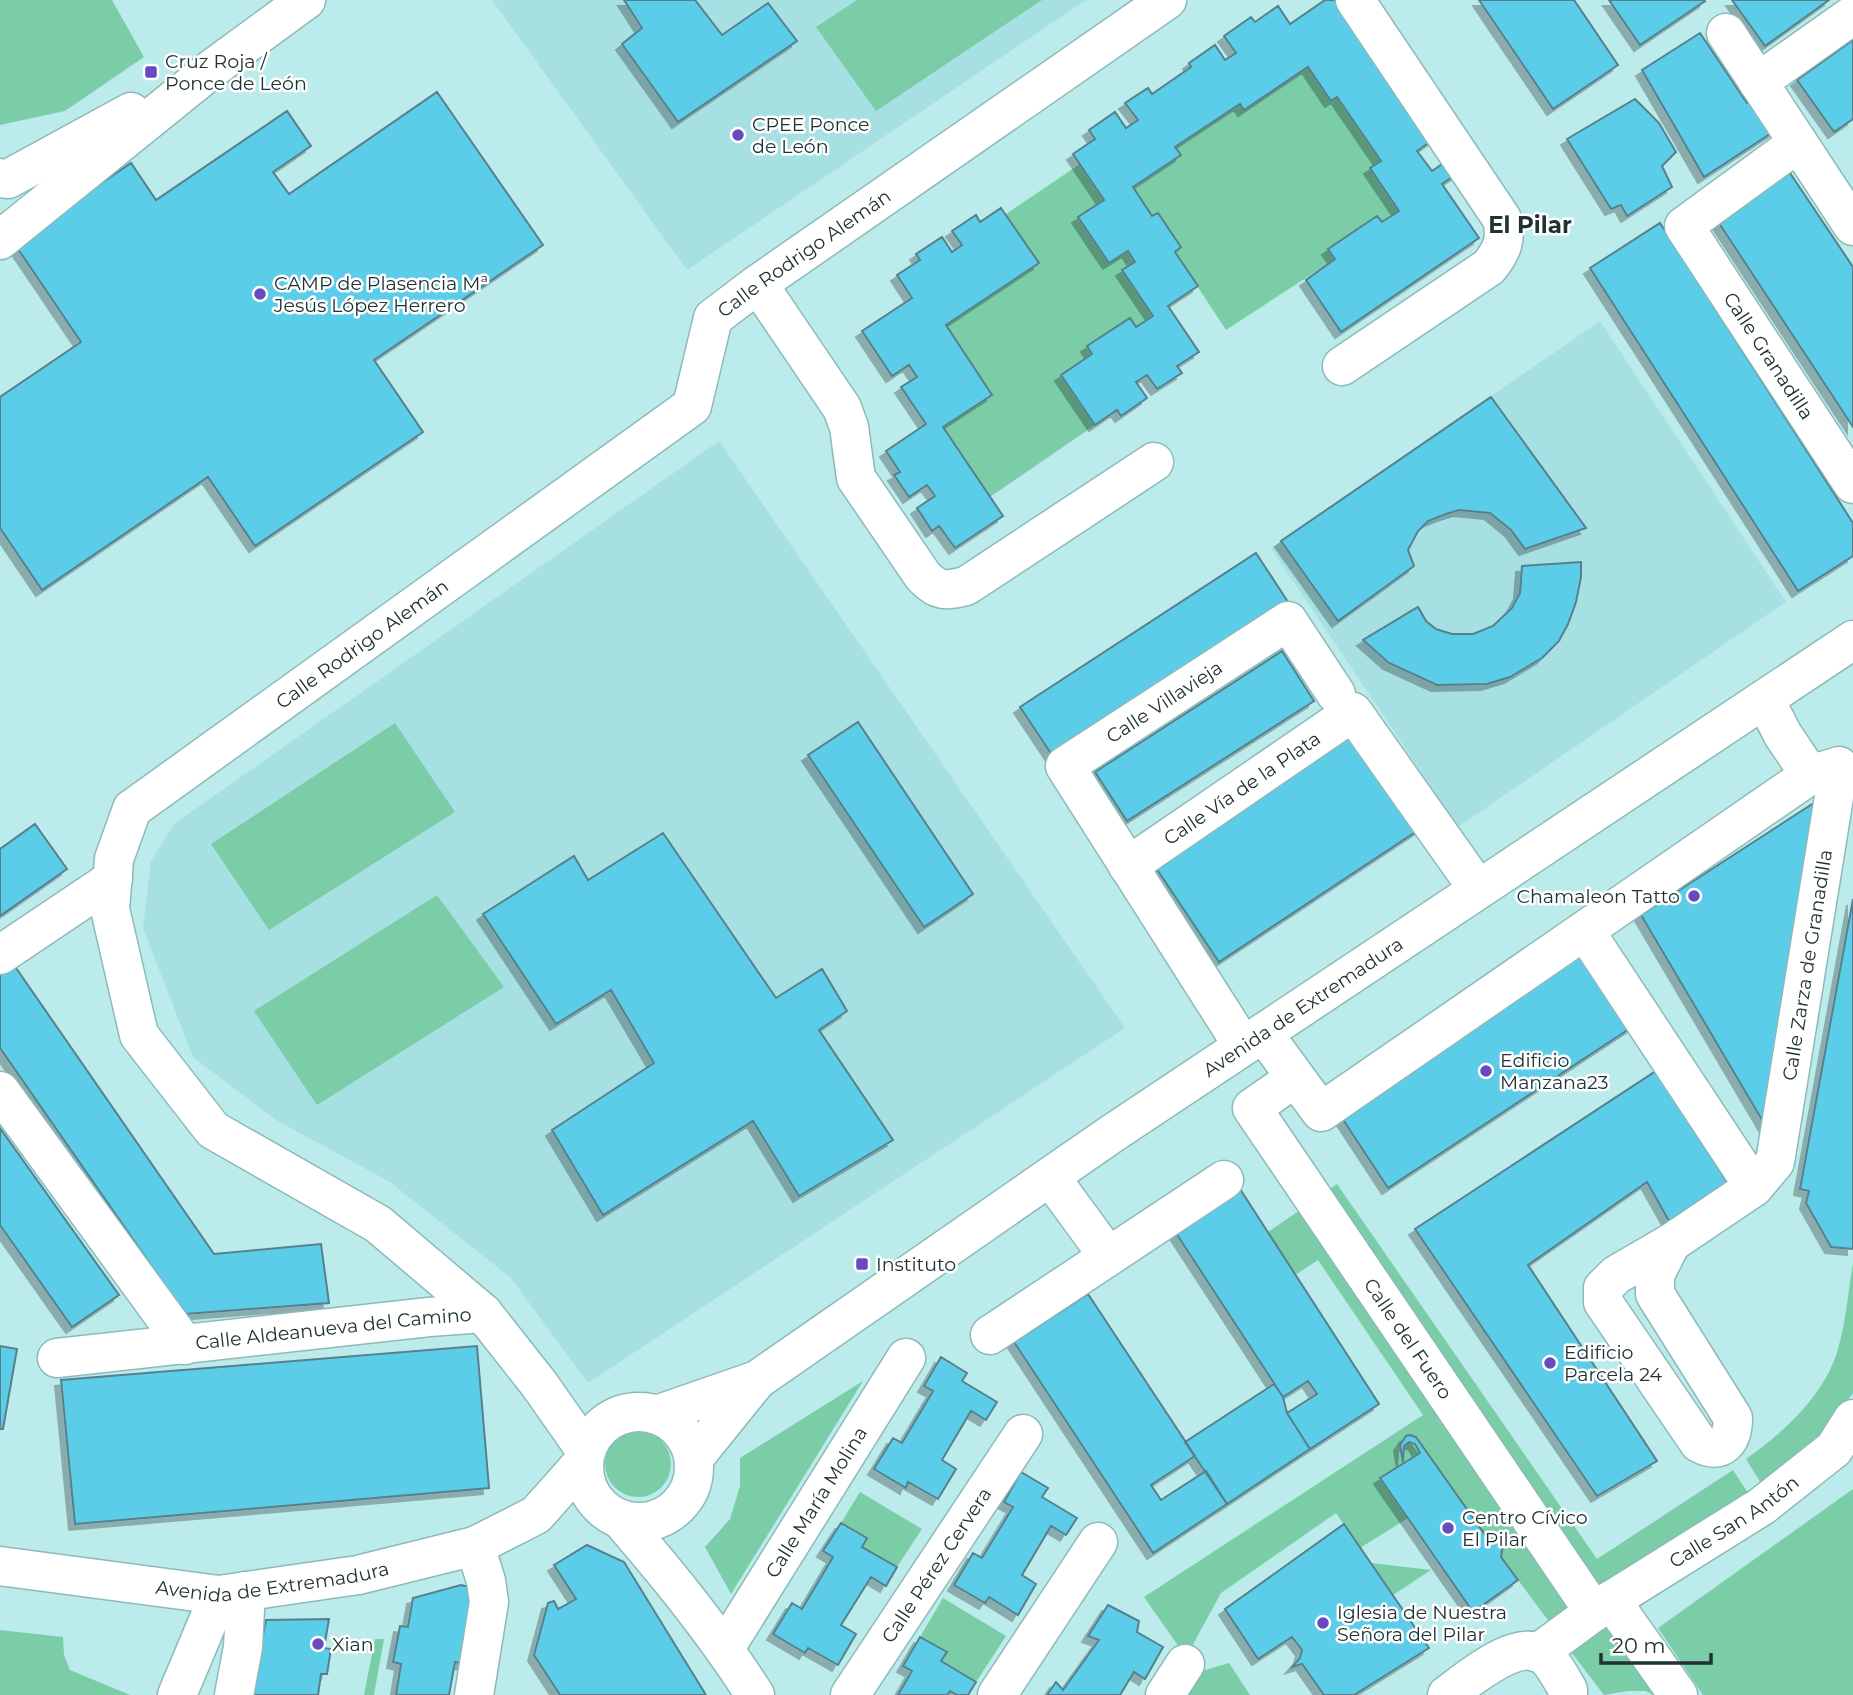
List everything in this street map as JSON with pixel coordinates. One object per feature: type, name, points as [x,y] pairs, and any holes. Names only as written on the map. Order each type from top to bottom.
[{"type":"street","points":[[0,240],[213,68],[306,0]]},
{"type":"street","name":"Calle Rodrigo Alemán","points":[[593,1445],[539,1384],[483,1313],[377,1224],[213,1130],[139,1035],[110,909],[114,859],[132,809],[692,406],[713,318],[1167,0]]},
{"type":"street","points":[[1342,366],[1489,267],[1503,244],[1505,232],[1502,219],[1354,0]]},
{"type":"street","points":[[1758,82],[1853,15]]},
{"type":"street","points":[[1726,33],[1853,226]]},
{"type":"street","points":[[0,178],[8,179],[213,68]]},
{"type":"street","name":"Calle Granadilla","points":[[1798,143],[1684,226],[1853,484]]},
{"type":"street","points":[[758,284],[842,408],[849,427],[856,478],[922,576],[933,586],[948,591],[966,586],[1154,462]]},
{"type":"street","name":"Calle Villavieja","points":[[1128,866],[1065,766],[1288,621],[1336,694]]},
{"type":"street","name":"Avenida de Extremadura","points":[[659,1414],[757,1380],[1110,1135],[1853,640]]},
{"type":"street","points":[[1128,866],[1253,1039],[1295,1078],[1321,1112],[1810,775],[1788,744],[1765,700]]},
{"type":"street","name":"Calle Vía de la Plata","points":[[1128,866],[1353,712],[1478,889]]},
{"type":"street","name":"Calle Zarza de Granadilla","points":[[1671,1243],[1655,1275],[1655,1294],[1733,1418],[1733,1429],[1726,1443],[1716,1448],[1708,1448],[1699,1443],[1603,1302],[1603,1288],[1616,1275],[1671,1243],[1754,1187],[1775,1162],[1839,766],[1810,775]]},
{"type":"street","points":[[0,956],[113,879]]},
{"type":"street","points":[[1585,931],[1754,1187]]},
{"type":"street","name":"Calle del Fuero","points":[[1295,1078],[1252,1108],[1602,1606]]},
{"type":"street","name":"Calle Aldeanueva del Camino","points":[[0,1091],[184,1345]]},
{"type":"street","points":[[1051,1178],[1108,1255]]},
{"type":"street","points":[[990,1335],[1224,1180]]},
{"type":"street","name":"Calle Aldeanueva del Camino","points":[[57,1358],[483,1313]]},
{"type":"street","name":"Calle María Molina","points":[[725,1648],[906,1358]]},
{"type":"street","name":"Avenida de Extremadura","points":[[694,1458],[757,1380]]},
{"type":"street","points":[[615,1516],[639,1522],[657,1520],[673,1511],[686,1498],[694,1481],[691,1445],[682,1430],[659,1414],[631,1411],[593,1445],[585,1480],[592,1497],[615,1516],[673,1580],[725,1648],[755,1695]]},
{"type":"street","name":"Calle San Antón","points":[[1538,1653],[1602,1606],[1762,1506],[1834,1449],[1853,1419]]},
{"type":"street","name":"Calle Pérez Cervera","points":[[850,1695],[1023,1434]]},
{"type":"street","name":"Avenida de Extremadura","points":[[0,1566],[233,1593],[358,1575],[475,1546],[536,1515],[593,1445]]},
{"type":"street","points":[[673,1511],[673,1580]]},
{"type":"street","name":"Avenida de Extremadura","points":[[536,1515],[615,1516]]},
{"type":"street","points":[[996,1695],[1098,1542]]},
{"type":"street","points":[[474,1695],[489,1602],[486,1581],[475,1546]]},
{"type":"street","points":[[177,1695],[233,1593]]},
{"type":"street","points":[[233,1593],[243,1647],[234,1695]]},
{"type":"street","points":[[1602,1606],[1678,1695]]},
{"type":"street","points":[[1447,1695],[1503,1655],[1538,1653],[1547,1658],[1568,1690],[1568,1695]]},
{"type":"shaded area","name":"CPEE Ponce de León","points":[[492,0],[1086,0],[687,270]]},
{"type":"shaded area","points":[[1600,321],[1786,602],[1458,827],[1271,548]]},
{"type":"shaded area","points":[[719,441],[1125,1028],[588,1383],[511,1278],[390,1182],[276,1120],[193,1057],[143,928],[151,861],[174,824]]},
{"type":"green space","points":[[0,0],[112,0],[144,57],[65,111],[0,125]]},
{"type":"green space","points":[[857,0],[1042,0],[876,111],[816,27]]},
{"type":"green space","points":[[1308,67],[1331,101],[1337,97],[1381,161],[1370,169],[1399,211],[1382,222],[1377,216],[1329,248],[1335,259],[1226,330],[1175,252],[1181,247],[1158,213],[1152,216],[1133,187],[1180,156],[1175,147],[1240,104],[1244,110]]},
{"type":"green space","points":[[1080,164],[1104,200],[1078,218],[1109,263],[1128,251],[1135,262],[1122,271],[1153,316],[1136,327],[1129,318],[1088,346],[1092,354],[1061,375],[1095,425],[990,497],[943,427],[992,395],[946,325],[1038,263],[1006,214]]},
{"type":"green space","points":[[395,723],[455,812],[269,930],[211,844]]},
{"type":"green space","points":[[437,895],[504,987],[317,1105],[254,1011]]},
{"type":"green space","points":[[1337,1184],[1597,1559],[1733,1470],[1750,1496],[1595,1592],[1318,1197]]},
{"type":"green space","points":[[1303,1208],[1580,1610],[1553,1627],[1501,1557],[1503,1545],[1498,1539],[1488,1539],[1416,1437],[1406,1436],[1400,1445],[1402,1458],[1404,1446],[1409,1442],[1415,1444],[1420,1453],[1408,1518],[1360,1548],[1336,1513],[1221,1593],[1186,1657],[1144,1597],[1423,1415],[1318,1260],[1295,1275],[1268,1232]]},
{"type":"green space","points":[[1853,1263],[1853,1393],[1829,1426],[1802,1454],[1762,1485],[1746,1459],[1775,1437],[1801,1411],[1832,1366],[1841,1339]]},
{"type":"green space","points":[[863,1381],[731,1594],[705,1547],[730,1519],[740,1486],[740,1458]]},
{"type":"green space","points":[[632,1431],[644,1431],[656,1436],[666,1446],[671,1464],[669,1477],[656,1492],[644,1497],[632,1497],[620,1492],[610,1482],[605,1470],[605,1458],[610,1446],[620,1436]]},
{"type":"green space","points":[[1853,1489],[1853,1695],[1703,1695],[1658,1628]]},
{"type":"green space","points":[[860,1492],[922,1529],[897,1567],[862,1547],[867,1538],[841,1523]]},
{"type":"green space","points":[[1371,1563],[1431,1570],[1393,1595]]},
{"type":"green space","points":[[943,1598],[1006,1636],[976,1682],[941,1661],[946,1652],[920,1637]]},
{"type":"green space","points":[[1609,1613],[1681,1695],[1653,1695],[1646,1691],[1628,1691],[1604,1695],[1565,1644]]},
{"type":"green space","points":[[0,1630],[63,1637],[64,1655],[70,1670],[130,1695],[0,1695]]},
{"type":"green space","points":[[375,1639],[384,1639],[374,1695],[364,1695]]},
{"type":"green space","points":[[1229,1663],[1250,1695],[1177,1695],[1191,1674]]},
{"type":"building","points":[[624,0],[695,0],[722,35],[768,3],[797,41],[678,122],[622,44],[642,28]]},
{"type":"building","points":[[1325,0],[1341,0],[1400,84],[1392,90],[1419,128],[1434,139],[1417,151],[1432,171],[1448,160],[1457,174],[1442,184],[1479,238],[1341,332],[1306,280],[1335,259],[1328,249],[1377,216],[1382,222],[1399,211],[1370,168],[1381,161],[1337,97],[1331,101],[1308,67],[1244,110],[1240,104],[1175,147],[1181,155],[1133,187],[1152,216],[1158,213],[1181,247],[1175,252],[1198,286],[1168,306],[1199,352],[1177,366],[1182,373],[1157,389],[1147,375],[1136,382],[1147,398],[1121,416],[1117,410],[1095,425],[1061,375],[1092,354],[1087,346],[1130,318],[1136,327],[1153,316],[1122,270],[1135,262],[1128,251],[1109,263],[1078,217],[1104,200],[1073,154],[1095,139],[1089,130],[1115,112],[1126,128],[1138,120],[1125,103],[1148,88],[1152,94],[1191,67],[1189,63],[1215,45],[1225,60],[1236,53],[1224,36],[1251,17],[1255,22],[1278,6],[1290,24]]},
{"type":"building","points":[[1479,0],[1574,0],[1618,65],[1553,109]]},
{"type":"building","points":[[1609,0],[1704,0],[1705,1],[1640,45]]},
{"type":"building","points":[[1732,0],[1829,0],[1765,46]]},
{"type":"building","points":[[1700,33],[1747,103],[1756,100],[1776,130],[1704,177],[1642,70]]},
{"type":"building","points":[[1853,40],[1853,119],[1834,132],[1797,80]]},
{"type":"building","name":"CAMP de Plasencia Mª Jesús López Herrero","points":[[437,92],[543,245],[374,360],[423,432],[255,546],[208,477],[42,590],[0,528],[0,397],[81,342],[14,243],[131,163],[156,200],[287,111],[311,146],[273,172],[289,194]]},
{"type":"building","points":[[1635,99],[1659,123],[1676,152],[1662,166],[1672,187],[1627,216],[1621,205],[1611,209],[1567,139]]},
{"type":"building","points":[[1788,170],[1853,267],[1853,427],[1715,217]]},
{"type":"building","points":[[1001,208],[1039,263],[946,325],[992,395],[943,427],[1003,516],[955,548],[939,526],[932,531],[917,508],[935,496],[927,485],[909,497],[894,475],[900,472],[886,451],[926,424],[901,387],[917,377],[909,365],[892,376],[862,331],[912,298],[897,275],[920,260],[916,254],[942,237],[952,252],[962,245],[952,231],[976,215],[980,222]]},
{"type":"building","points":[[1660,223],[1853,523],[1853,556],[1798,591],[1590,268]]},
{"type":"building","points":[[1491,397],[1586,528],[1525,549],[1511,530],[1490,513],[1459,510],[1446,514],[1428,521],[1418,531],[1408,550],[1414,566],[1338,621],[1281,541]]},
{"type":"building","points":[[1256,553],[1288,602],[1052,755],[1020,707]]},
{"type":"building","points":[[1581,562],[1576,602],[1559,641],[1542,658],[1510,677],[1487,684],[1437,685],[1389,663],[1363,640],[1418,607],[1426,621],[1436,629],[1452,634],[1473,634],[1493,626],[1512,608],[1520,593],[1522,566]]},
{"type":"building","points":[[1282,651],[1314,701],[1127,821],[1095,772]]},
{"type":"building","points":[[858,722],[973,894],[924,927],[808,755]]},
{"type":"building","points":[[1354,724],[1423,827],[1219,962],[1150,859]]},
{"type":"building","points":[[1823,797],[1768,1130],[1641,915]]},
{"type":"building","points":[[35,824],[67,869],[0,916],[0,849]]},
{"type":"building","points":[[663,833],[776,998],[822,969],[847,1011],[819,1030],[893,1140],[799,1196],[753,1121],[603,1215],[552,1130],[654,1063],[611,990],[556,1024],[483,914],[574,856],[588,880]]},
{"type":"building","points":[[1853,899],[1853,1249],[1831,1247],[1806,1203],[1809,1191],[1800,1189]]},
{"type":"building","name":"Edificio Manzana23","points":[[1583,953],[1632,1027],[1388,1188],[1340,1115]]},
{"type":"building","points":[[14,965],[214,1254],[321,1244],[329,1303],[185,1314],[0,1048],[0,975]]},
{"type":"building","name":"Edificio Parcela 24","points":[[1656,1071],[1727,1182],[1669,1221],[1647,1182],[1528,1265],[1657,1461],[1597,1496],[1415,1229]]},
{"type":"building","points":[[0,1128],[119,1295],[72,1327],[0,1225]]},
{"type":"building","points":[[1240,1189],[1379,1404],[1310,1449],[1287,1413],[1317,1394],[1308,1381],[1283,1397],[1174,1230]]},
{"type":"building","points":[[1088,1294],[1195,1456],[1151,1485],[1161,1500],[1206,1471],[1227,1504],[1153,1553],[1014,1342]]},
{"type":"building","points":[[0,1346],[17,1349],[3,1429],[0,1429]]},
{"type":"building","points":[[477,1346],[489,1488],[75,1524],[61,1380]]},
{"type":"building","points":[[941,1357],[967,1373],[962,1381],[997,1402],[986,1420],[971,1411],[942,1460],[956,1469],[938,1499],[908,1482],[906,1488],[874,1469],[893,1438],[902,1443],[933,1391],[924,1386]]},
{"type":"building","points":[[1274,1384],[1283,1397],[1287,1413],[1310,1449],[1227,1504],[1185,1442]]},
{"type":"building","name":"Centro Cívico El Pilar","points":[[1406,1436],[1416,1437],[1488,1539],[1498,1539],[1503,1545],[1501,1557],[1518,1580],[1473,1612],[1380,1478],[1420,1453],[1415,1444],[1409,1442],[1404,1446],[1403,1462],[1400,1445]]},
{"type":"building","points":[[1021,1472],[1048,1488],[1042,1497],[1077,1518],[1066,1535],[1051,1526],[1022,1575],[1036,1584],[1018,1615],[989,1597],[985,1603],[954,1585],[973,1553],[982,1558],[1013,1507],[1004,1502]]},
{"type":"building","points":[[841,1523],[867,1538],[862,1547],[897,1567],[886,1586],[871,1577],[841,1625],[856,1634],[838,1665],[808,1648],[805,1653],[773,1634],[792,1603],[802,1609],[833,1557],[823,1551]]},
{"type":"building","name":"Iglesia de Nuestra Señora del Pilar","points":[[1344,1524],[1429,1648],[1354,1695],[1324,1695],[1302,1664],[1292,1667],[1300,1658],[1302,1650],[1292,1637],[1258,1659],[1225,1609]]},
{"type":"building","points":[[587,1545],[624,1562],[706,1695],[560,1695],[534,1655],[548,1603],[554,1601],[558,1609],[576,1599],[554,1565]]},
{"type":"building","points":[[461,1585],[473,1588],[466,1664],[455,1662],[449,1695],[396,1695],[401,1664],[393,1662],[400,1626],[408,1627],[413,1598]]},
{"type":"building","points":[[1108,1605],[1139,1621],[1137,1632],[1163,1647],[1145,1679],[1134,1672],[1120,1695],[1047,1695],[1056,1682],[1063,1690],[1099,1640],[1088,1636]]},
{"type":"building","points":[[329,1619],[324,1648],[331,1649],[327,1674],[321,1674],[318,1695],[251,1695],[266,1620]]},
{"type":"building","points":[[920,1637],[947,1652],[941,1661],[976,1682],[968,1695],[957,1695],[950,1691],[947,1695],[898,1695],[912,1671],[903,1666]]},
{"type":"place","name":"Cruz Roja / Ponce de León","points":[[151,72]]},
{"type":"place","name":"CPEE Ponce de León","points":[[738,135]]},
{"type":"place","name":"CAMP de Plasencia Mª Jesús López Herrero","points":[[260,294]]},
{"type":"place","name":"Chamaleon Tatto","points":[[1694,896]]},
{"type":"place","name":"Edificio Manzana23","points":[[1486,1071]]},
{"type":"place","name":"Instituto","points":[[862,1264]]},
{"type":"place","name":"Edificio Parcela 24","points":[[1550,1363]]},
{"type":"place","name":"Centro Cívico El Pilar","points":[[1448,1528]]},
{"type":"place","name":"Iglesia de Nuestra Señora del Pilar","points":[[1323,1623]]},
{"type":"place","name":"Xian","points":[[318,1644]]},
{"type":"district","name":"El Pilar","points":[[1530,225]]}]
